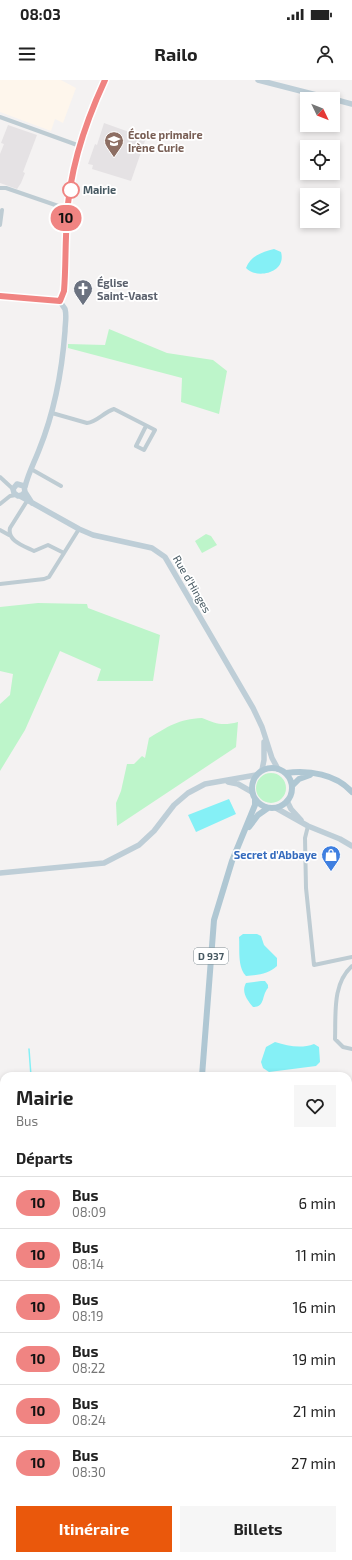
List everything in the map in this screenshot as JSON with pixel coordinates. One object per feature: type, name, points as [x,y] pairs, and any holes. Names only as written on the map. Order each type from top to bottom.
[{"type":"main road","points":[[267,768],[278,769],[286,774],[290,779],[292,786],[290,796],[287,801],[276,808],[268,808],[258,803],[252,792],[251,786],[256,775],[262,770],[267,768]]},
{"type":"main road","points":[[286,774],[301,772],[328,776],[346,786],[352,792]]},
{"type":"main road","points":[[292,786],[299,779],[312,774]]},
{"type":"main road","name":"D 937","points":[[202,1072],[214,920],[221,893],[240,839],[255,805],[255,799]]},
{"type":"main road","name":"D 937","points":[[240,839],[253,821],[268,808]]},
{"type":"street","points":[[60,301],[64,291],[65,278],[67,209],[80,146],[105,80]]},
{"type":"street","points":[[258,80],[305,92]]},
{"type":"street","points":[[340,101],[352,104]]},
{"type":"street","points":[[0,117],[80,146]]},
{"type":"street","points":[[0,188],[6,188],[67,209]]},
{"type":"street","points":[[0,225],[2,210]]},
{"type":"street","points":[[0,296],[60,301]]},
{"type":"street","points":[[1,503],[8,494],[19,490],[31,469],[52,413],[64,350],[66,317],[65,309],[60,301]]},
{"type":"street","points":[[52,413],[87,424],[92,423],[109,411],[114,410],[155,430],[144,450],[136,446],[146,426]]},
{"type":"street","points":[[31,469],[61,486]]},
{"type":"street","points":[[0,477],[19,490]]},
{"type":"street","name":"Rue d'Hinges","points":[[19,490],[29,502],[78,529],[93,535],[152,548],[165,557],[253,708],[262,728],[272,758],[278,769]]},
{"type":"street","points":[[9,535],[10,528],[29,502]]},
{"type":"street","points":[[0,584],[46,579],[78,529]]},
{"type":"street","points":[[0,530],[34,552],[48,545],[64,553]]},
{"type":"street","name":"Rue d'Hinges","points":[[262,728],[265,747],[262,770]]},
{"type":"street","points":[[0,873],[104,863],[139,845],[154,830],[174,805],[188,793],[205,784],[256,775]]},
{"type":"street","points":[[218,781],[238,784],[252,792]]},
{"type":"street","points":[[287,801],[291,809],[306,824],[306,888],[314,965],[352,957]]},
{"type":"street","points":[[276,808],[352,846]]},
{"type":"street","points":[[352,966],[343,974],[340,981],[336,1005],[335,1039],[343,1047],[352,1049]]},
{"type":"shaded area","points":[[0,80],[61,80],[76,88],[63,123],[55,119],[51,131],[0,112]]},
{"type":"shaded area","name":"École primaire Irène Curie","points":[[104,123],[146,138],[131,181],[92,169],[93,165],[88,164],[95,144],[97,145]]},
{"type":"shaded area","points":[[8,125],[37,135],[23,172],[25,173],[17,189],[0,183],[0,154],[4,144],[1,143]]},
{"type":"green space","points":[[109,329],[167,353],[213,360],[227,371],[219,414],[181,402],[182,378],[68,348],[68,344],[105,345]]},
{"type":"green space","points":[[206,534],[211,536],[217,545],[202,553],[195,541]]},
{"type":"green space","points":[[38,603],[87,604],[88,608],[160,635],[153,681],[97,681],[101,669],[60,651],[25,730],[0,771],[0,704],[10,695],[13,674],[0,671],[0,607]]},
{"type":"green space","points":[[202,718],[220,724],[238,722],[236,747],[117,826],[116,803],[121,791],[127,764],[134,764],[142,756],[145,758],[149,738],[180,722]]},
{"type":"green space","points":[[271,773],[277,774],[285,782],[285,794],[277,802],[271,803],[265,802],[257,794],[256,788],[257,782],[265,774]]},
{"type":"water","points":[[274,249],[281,252],[282,259],[275,270],[263,274],[250,271],[246,268],[254,257]]},
{"type":"water","points":[[229,799],[236,814],[196,832],[188,815]]},
{"type":"water","points":[[243,934],[257,934],[261,936],[264,945],[277,958],[277,966],[274,969],[259,975],[246,976],[240,963],[239,937]]},
{"type":"water","points":[[265,981],[268,988],[261,1004],[257,1007],[253,1007],[245,996],[245,986],[246,983]]},
{"type":"water","points":[[275,1042],[294,1046],[309,1046],[314,1044],[319,1047],[320,1062],[316,1066],[269,1072],[263,1068],[261,1062],[266,1047]]},
{"type":"waterway","points":[[29,1049],[31,1072]]},
{"type":"bus line","name":"10","points":[[0,296],[16,296],[60,301],[64,291],[66,218],[71,184],[80,146],[105,80]]},
{"type":"place","name":"École primaire Irène Curie","points":[[114,158]]},
{"type":"place","name":"Mairie","points":[[71,190]]},
{"type":"place","name":"Église Saint-Vaast","points":[[83,306]]},
{"type":"place","name":"Secret d'Abbaye","points":[[331,872]]}]
